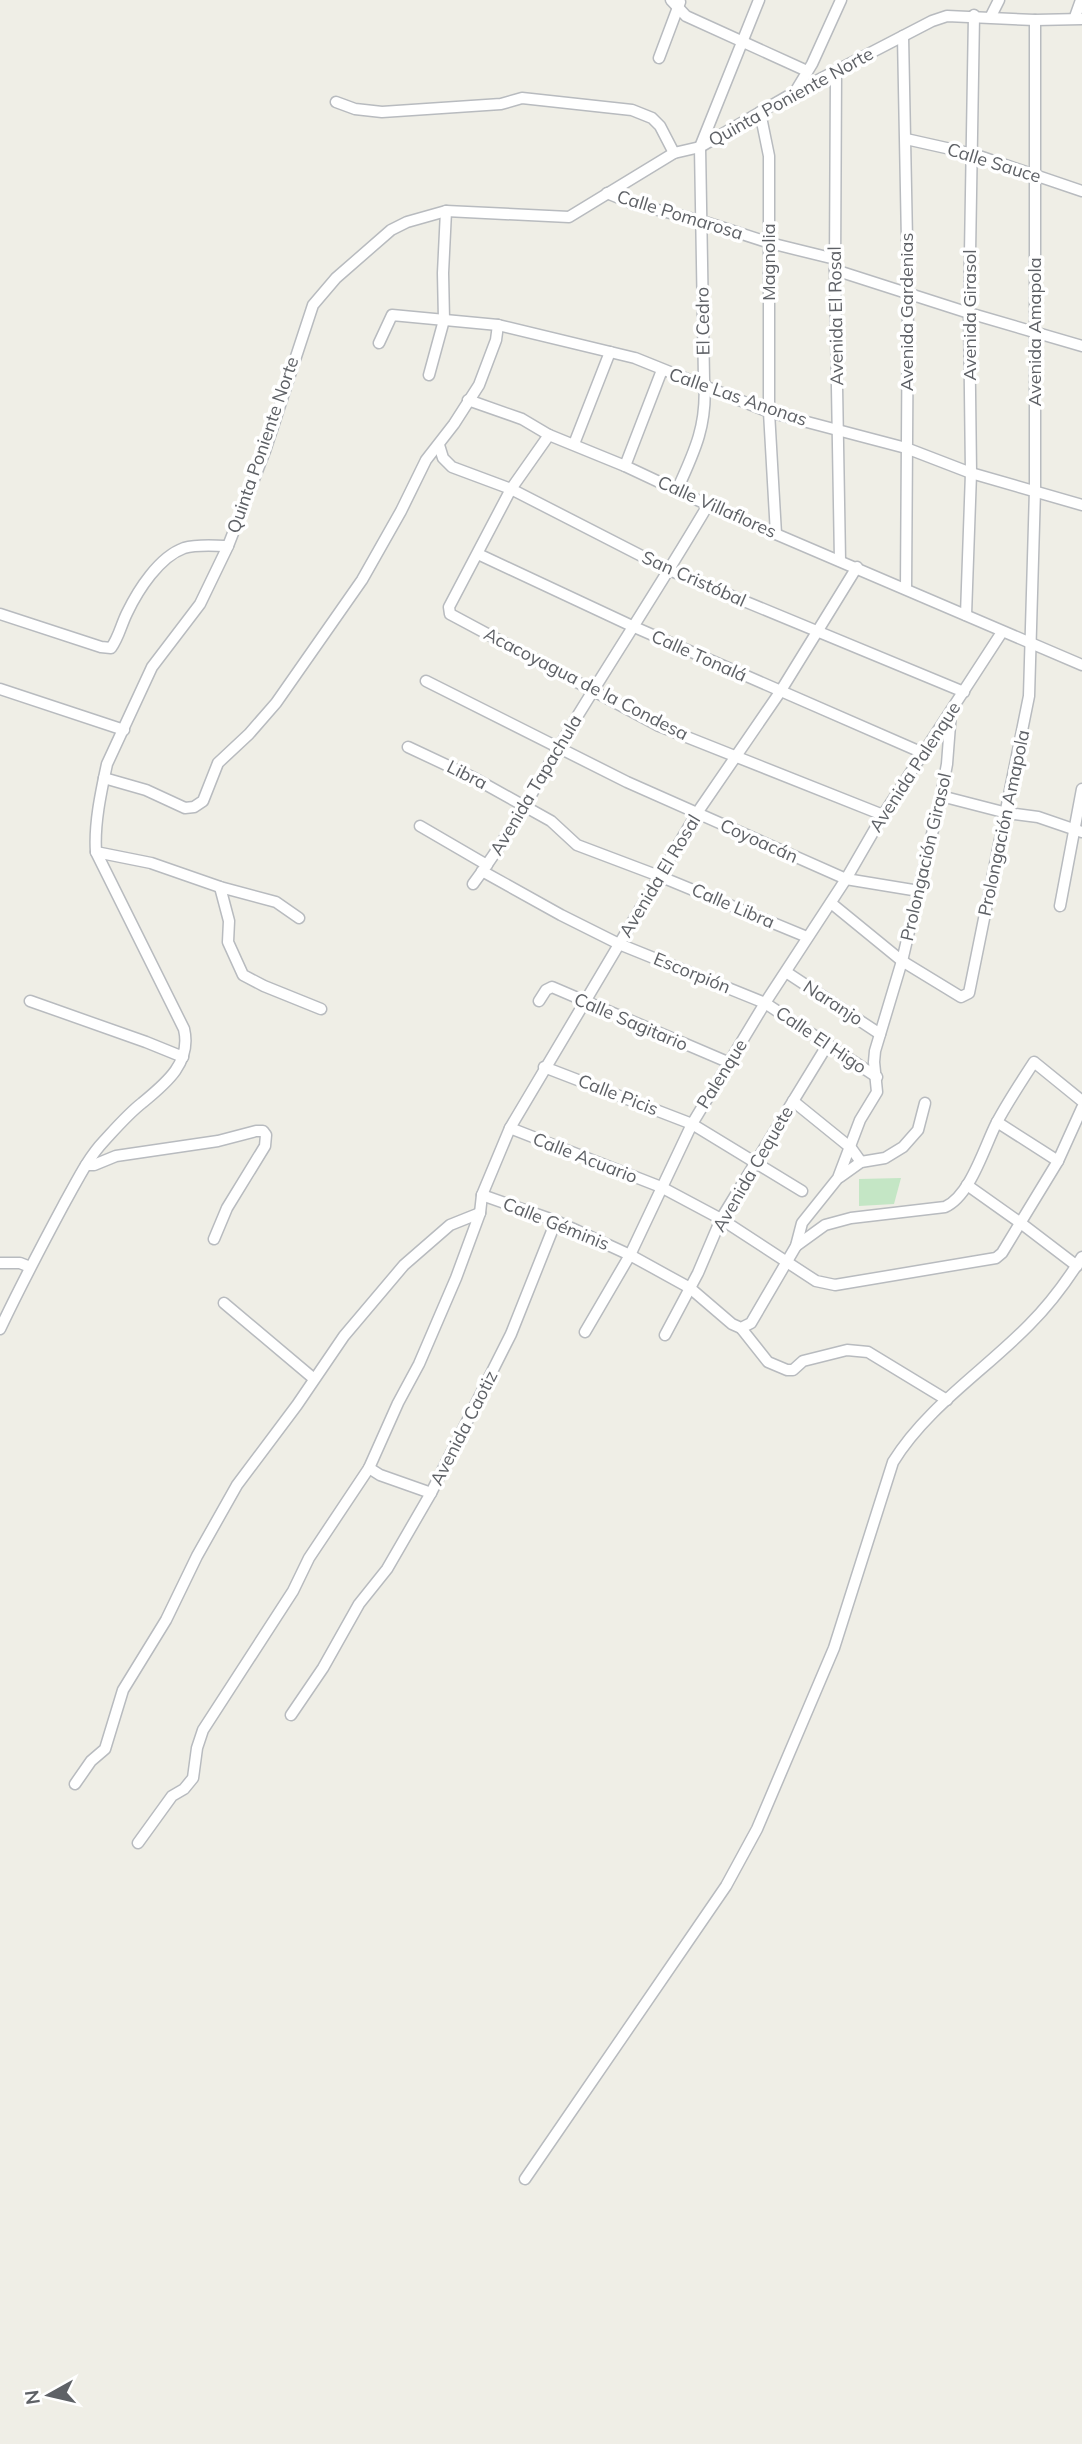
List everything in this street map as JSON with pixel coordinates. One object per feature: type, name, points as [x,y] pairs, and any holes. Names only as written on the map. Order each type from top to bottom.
[{"type":"street","points":[[701,147],[759,0]]},
{"type":"street","points":[[795,92],[841,0]]},
{"type":"street","points":[[991,16],[999,0]]},
{"type":"street","points":[[1078,18],[1082,0]]},
{"type":"street","points":[[677,2],[686,16],[742,42],[831,73]]},
{"type":"street","points":[[659,58],[677,2]]},
{"type":"street","name":"Quinta Poniente Norte","points":[[183,1058],[186,1037],[184,1029],[96,852],[95,835],[104,778],[107,764],[152,667],[200,604],[228,547],[265,451],[313,305],[337,278],[391,230],[407,222],[446,211],[569,218],[674,153],[701,147],[795,92],[947,16],[974,15],[1035,20],[1078,18]]},
{"type":"street","name":"Avenida Girasol","points":[[966,615],[971,473],[969,313],[974,15]]},
{"type":"street","name":"Avenida Amapola","points":[[1031,643],[1035,490],[1035,20]]},
{"type":"street","name":"Avenida Gardenias","points":[[903,36],[908,292],[906,589]]},
{"type":"street","name":"Avenida El Rosal","points":[[831,73],[840,561]]},
{"type":"street","points":[[336,102],[355,109],[382,112],[501,104],[522,98],[632,110],[652,118],[660,126],[674,153]]},
{"type":"street","name":"Magnolia","points":[[760,112],[769,156],[769,412],[776,534]]},
{"type":"street","name":"Calle Sauce","points":[[906,139],[973,154],[1082,191]]},
{"type":"street","name":"El Cedro","points":[[677,489],[696,447],[703,425],[707,397],[701,147]]},
{"type":"street","name":"Calle Pomarosa","points":[[607,193],[634,204],[702,221],[835,264],[969,313],[1082,346]]},
{"type":"street","points":[[429,376],[444,320],[446,211]]},
{"type":"street","name":"Calle Las Anonas","points":[[379,343],[390,316],[498,325],[635,358],[769,412],[906,448],[971,473],[1082,505]]},
{"type":"street","points":[[104,778],[146,790],[185,808],[194,807],[202,801],[218,763],[249,734],[276,703],[362,580],[426,460],[479,385],[496,340],[498,325]]},
{"type":"street","points":[[573,444],[610,352]]},
{"type":"street","points":[[625,466],[662,370]]},
{"type":"street","name":"Calle Villaflores","points":[[468,400],[522,419],[549,435],[625,466],[708,505],[1082,665]]},
{"type":"street","points":[[478,554],[511,489],[549,435]]},
{"type":"street","name":"San Cristóbal","points":[[439,445],[443,458],[452,467],[511,489],[669,570],[964,692]]},
{"type":"street","name":"Avenida Tapachula","points":[[473,884],[524,807],[708,505]]},
{"type":"street","points":[[0,614],[111,648],[127,612],[163,561],[183,548],[228,547]]},
{"type":"street","name":"Acacoyagua de la Condesa","points":[[478,554],[449,611],[450,614],[659,726],[883,815]]},
{"type":"street","name":"Calle Tonalá","points":[[478,554],[632,626],[923,753]]},
{"type":"street","name":"Avenida El Rosal","points":[[138,1843],[172,1796],[193,1778],[197,1748],[203,1730],[293,1591],[309,1558],[369,1468],[419,1364],[456,1278],[480,1213],[482,1195],[510,1128],[544,1067],[697,813],[780,692],[857,567]]},
{"type":"street","name":"Avenida Palenque","points":[[831,903],[883,815],[1002,632]]},
{"type":"street","name":"Prolongación Amapola","points":[[902,961],[961,996],[969,993],[1029,696],[1031,643]]},
{"type":"street","name":"Coyoacán","points":[[426,681],[627,782],[846,878],[919,891]]},
{"type":"street","points":[[0,689],[124,730]]},
{"type":"street","name":"Prolongación Girasol","points":[[838,1178],[860,1120],[877,1092],[874,1062],[902,961],[940,796],[947,764],[951,712]]},
{"type":"street","name":"Libra","points":[[408,747],[474,778],[551,821],[577,845],[659,876]]},
{"type":"street","points":[[1060,906],[1079,831],[1082,789]]},
{"type":"street","points":[[940,796],[1007,813],[1038,817],[1079,831]]},
{"type":"street","name":"Escorpión","points":[[420,826],[561,915],[619,944],[765,1003]]},
{"type":"street","points":[[96,852],[151,863],[220,887],[276,902],[299,918]]},
{"type":"street","name":"Calle Libra","points":[[659,876],[807,937]]},
{"type":"street","points":[[220,887],[229,921],[229,942],[243,975],[321,1009]]},
{"type":"street","points":[[831,903],[902,961]]},
{"type":"street","name":"Palenque","points":[[585,1332],[630,1255],[692,1124],[765,1003],[831,903]]},
{"type":"street","name":"Naranjo","points":[[786,972],[880,1034]]},
{"type":"street","name":"Calle Sagitario","points":[[538,1001],[548,987],[730,1063]]},
{"type":"street","points":[[0,1329],[30,1267],[95,1150],[142,1103],[162,1089],[183,1058],[30,1001]]},
{"type":"street","name":"Calle El Higo","points":[[765,1003],[877,1077]]},
{"type":"street","name":"Avenida Cequete","points":[[665,1335],[721,1219],[828,1044]]},
{"type":"street","points":[[796,1246],[825,1225],[851,1218],[945,1207],[954,1203],[967,1185],[997,1122],[1034,1062],[1082,1101]]},
{"type":"street","name":"Calle Picis","points":[[544,1067],[692,1124],[802,1191]]},
{"type":"street","points":[[793,1101],[850,1148],[861,1162]]},
{"type":"street","points":[[746,1326],[796,1246],[802,1223],[838,1178],[861,1162],[886,1158],[902,1147],[918,1130],[925,1104]]},
{"type":"street","name":"Calle Acuario","points":[[510,1128],[661,1187],[721,1219],[816,1281],[835,1285],[996,1258],[1022,1223],[1058,1161],[1082,1108]]},
{"type":"street","points":[[997,1122],[1058,1161]]},
{"type":"street","points":[[86,1166],[116,1156],[188,1146],[263,1131],[267,1135],[265,1146],[227,1208],[214,1239]]},
{"type":"street","points":[[525,2179],[726,1886],[757,1829],[834,1648],[893,1462],[904,1444],[947,1400],[1030,1325],[1079,1262],[967,1185]]},
{"type":"street","name":"Calle Géminis","points":[[482,1195],[556,1220],[630,1255],[690,1288],[732,1324],[746,1326],[768,1362],[793,1370],[803,1360],[847,1350],[868,1352],[947,1400]]},
{"type":"street","points":[[75,1784],[91,1761],[104,1749],[123,1690],[166,1620],[197,1556],[237,1485],[344,1336],[404,1265],[450,1226],[480,1213]]},
{"type":"street","name":"Avenida Caotiz","points":[[291,1715],[359,1604],[387,1569],[431,1493],[511,1334],[556,1220]]},
{"type":"street","points":[[0,1263],[20,1263],[30,1267]]},
{"type":"street","points":[[224,1303],[313,1378]]},
{"type":"street","points":[[369,1468],[380,1475],[431,1493]]},
{"type":"green space","points":[[901,1178],[894,1204],[859,1206],[859,1179]]}]
